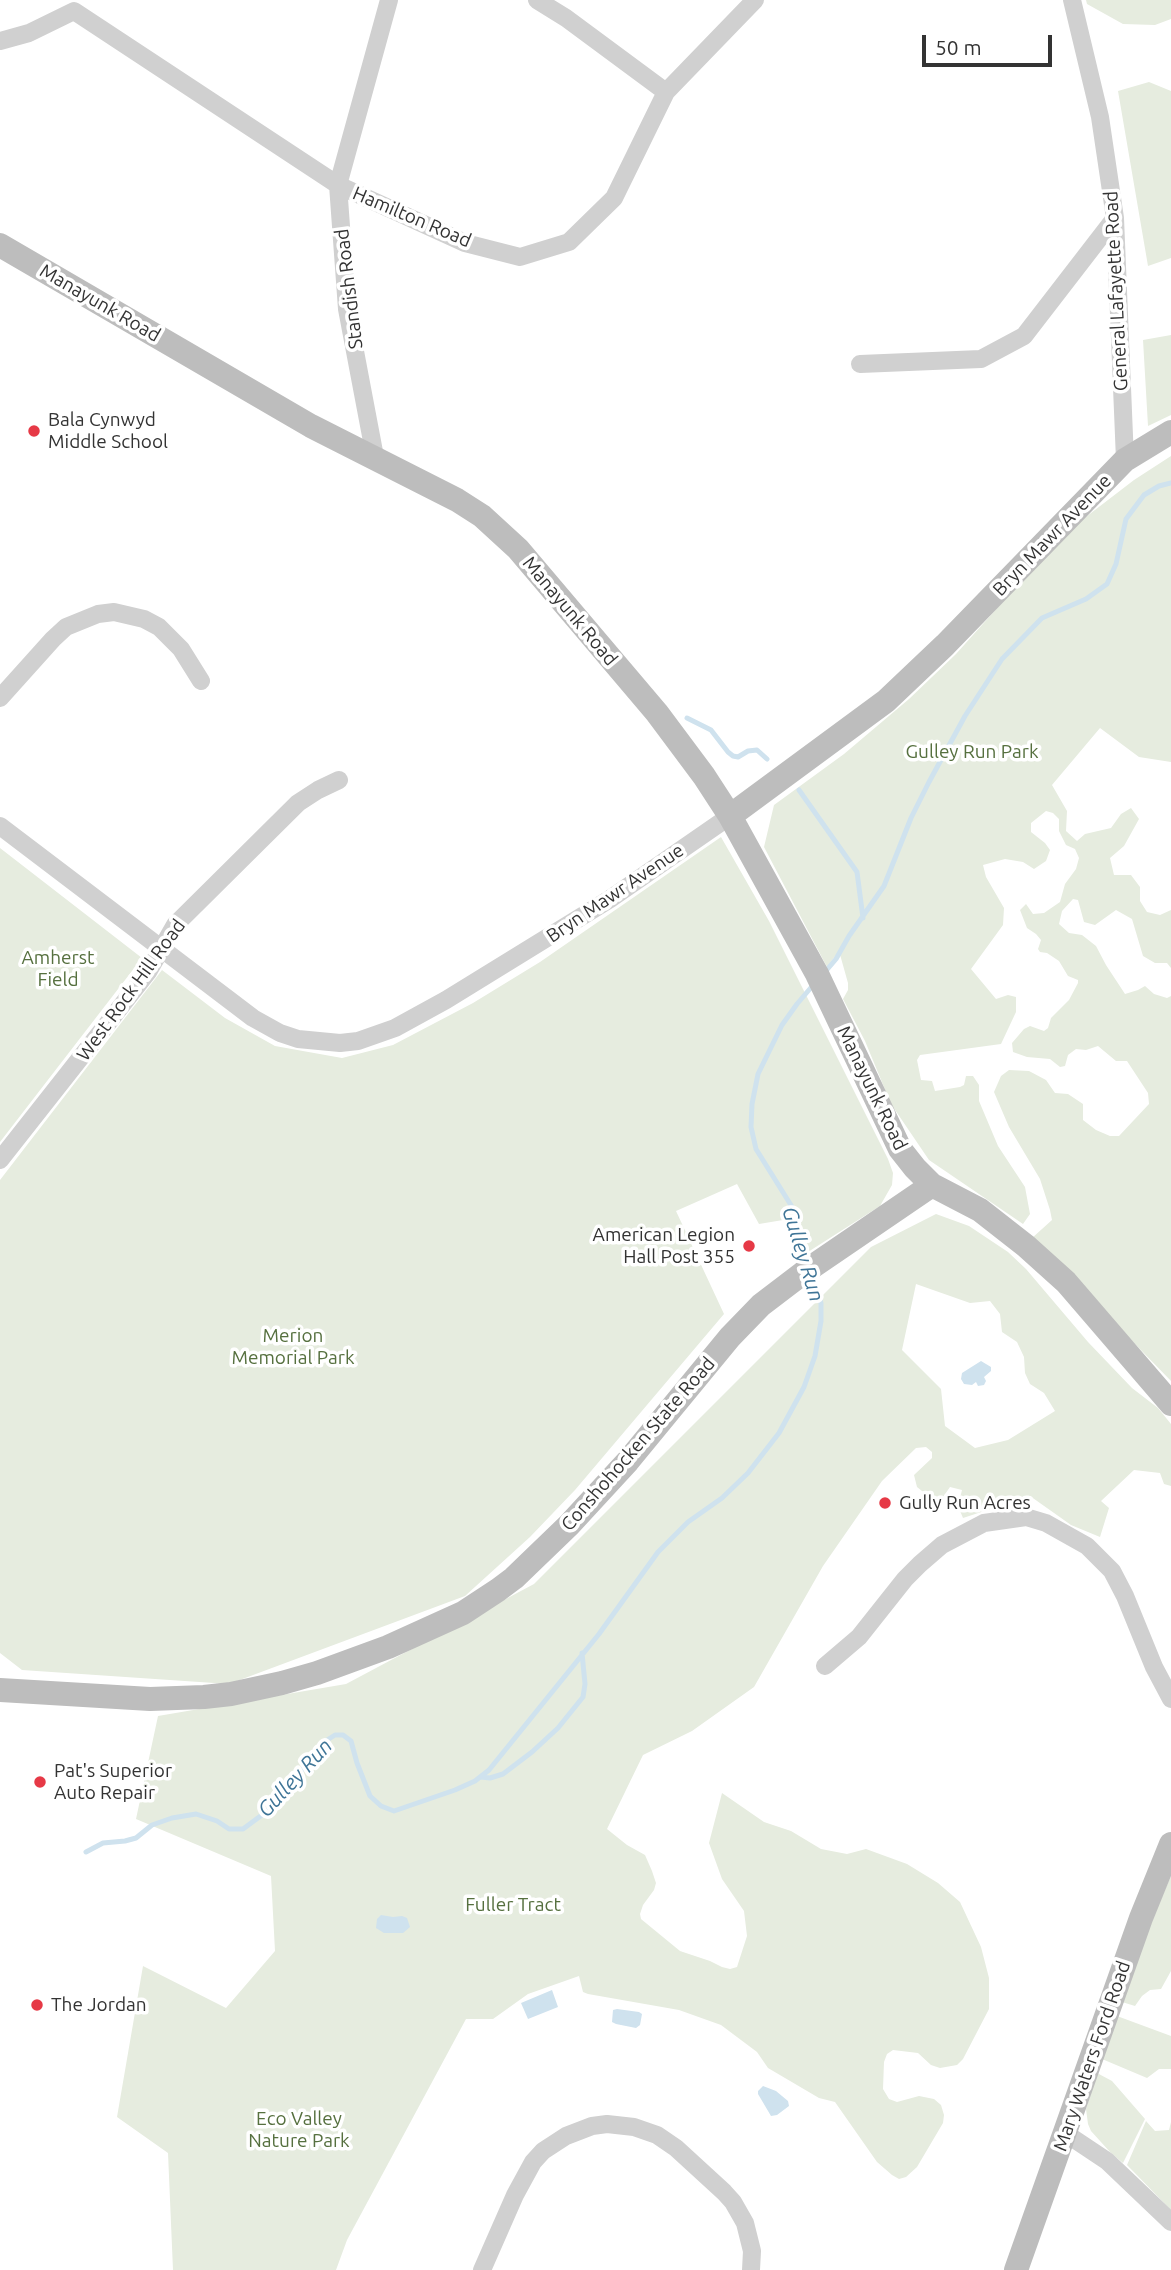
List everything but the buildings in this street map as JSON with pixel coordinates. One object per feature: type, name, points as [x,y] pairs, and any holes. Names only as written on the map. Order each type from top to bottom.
[{"type":"street","name":"Standish Road","points":[[375,457],[347,309],[338,185],[389,0]]},
{"type":"street","points":[[537,0],[566,18],[666,92]]},
{"type":"street","name":"Hamilton Road","points":[[0,41],[29,33],[71,6],[338,185],[465,243],[520,257],[569,242],[614,198],[666,92],[755,0]]},
{"type":"street","name":"General Lafayette Road","points":[[1072,0],[1100,117],[1115,218],[1125,460]]},
{"type":"street","points":[[860,364],[981,359],[1024,335],[1115,218]]},
{"type":"street","name":"Manayunk Road","points":[[0,245],[312,426],[457,500],[482,516],[518,549],[657,713],[704,775],[730,816],[819,978],[900,1149],[932,1185]]},
{"type":"street","name":"Bryn Mawr Avenue","points":[[0,826],[229,1001],[280,1033],[319,1042],[358,1041],[415,1019],[610,899],[730,816],[886,701],[945,645],[1125,460],[1171,432]]},
{"type":"street","points":[[0,698],[66,627],[81,619],[106,613],[130,614],[159,627],[181,649],[201,681]]},
{"type":"street","name":"West Rock Hill Road","points":[[0,1160],[139,983],[175,925],[280,820],[308,797],[339,780]]},
{"type":"street","points":[[932,1185],[980,1210],[1066,1282],[1171,1404]]},
{"type":"street","name":"Conshohocken State Road","points":[[0,1690],[150,1699],[231,1694],[282,1683],[340,1665],[398,1643],[463,1613],[498,1590],[569,1525],[628,1461],[745,1321],[808,1269],[932,1185]]},
{"type":"street","points":[[825,1666],[859,1637],[905,1579],[942,1545],[985,1523],[1026,1517],[1046,1523],[1087,1546],[1112,1571],[1171,1699]]},
{"type":"street","name":"Mary Waters Ford Road","points":[[1016,2270],[1141,1917],[1171,1844]]},
{"type":"street","points":[[482,2270],[519,2186],[533,2162],[543,2151],[566,2136],[592,2126],[607,2124],[635,2127],[657,2135],[676,2148],[724,2192],[745,2224],[752,2251],[751,2270]]},
{"type":"street","points":[[1065,2133],[1107,2161],[1171,2222]]},
{"type":"green space","points":[[1086,0],[1171,0],[1171,19],[1155,25],[1123,24],[1087,4]]},
{"type":"green space","points":[[1149,82],[1171,91],[1171,258],[1148,266],[1118,91]]},
{"type":"green space","points":[[1171,335],[1171,415],[1148,426],[1143,340]]},
{"type":"green space","name":"Gulley Run Park","points":[[1171,456],[1171,762],[1139,757],[1100,728],[1052,785],[1067,811],[1066,831],[1077,841],[1085,834],[1111,828],[1121,814],[1131,808],[1139,819],[1124,846],[1110,858],[1114,875],[1131,875],[1140,887],[1140,901],[1147,912],[1160,915],[1171,910],[1171,968],[1167,963],[1155,963],[1143,956],[1132,919],[1116,910],[1095,925],[1084,922],[1078,900],[1073,899],[1062,911],[1059,924],[1069,933],[1082,935],[1096,946],[1125,994],[1145,986],[1154,994],[1167,998],[1171,996],[1171,1381],[1032,1238],[1052,1220],[1050,1210],[1040,1179],[1009,1127],[994,1092],[1001,1076],[1009,1070],[1029,1071],[1046,1080],[1055,1093],[1068,1094],[1083,1104],[1083,1120],[1110,1136],[1119,1136],[1149,1104],[1148,1093],[1127,1061],[1116,1061],[1098,1046],[1086,1050],[1076,1049],[1068,1055],[1065,1066],[1060,1067],[1050,1059],[1027,1057],[1013,1052],[1012,1043],[1024,1029],[1030,1026],[1044,1031],[1048,1028],[1051,1018],[1069,1000],[1078,983],[1078,980],[1068,976],[1059,961],[1040,952],[1038,949],[1041,940],[1027,928],[1020,910],[1026,904],[1033,914],[1044,913],[1060,902],[1065,884],[1076,869],[1079,858],[1075,849],[1066,845],[1059,831],[1059,819],[1046,811],[1031,823],[1031,832],[1050,850],[1046,861],[1034,869],[1023,862],[1005,859],[983,865],[986,877],[1004,908],[1003,925],[971,969],[996,999],[1008,995],[1016,997],[1016,1012],[1001,1044],[920,1055],[917,1060],[921,1080],[932,1081],[935,1091],[960,1087],[964,1085],[966,1076],[973,1076],[979,1085],[979,1101],[998,1146],[1025,1187],[1030,1214],[1023,1224],[929,1160],[891,1104],[865,1041],[843,999],[848,983],[839,951],[827,967],[764,847],[774,805],[844,754],[909,699],[956,654],[1033,568],[1078,523],[1134,480]]},
{"type":"green space","name":"Merion Memorial Park","points":[[721,837],[769,921],[888,1159],[893,1173],[892,1185],[880,1206],[797,1259],[783,1220],[759,1224],[737,1184],[676,1211],[724,1314],[575,1490],[530,1537],[465,1596],[229,1684],[22,1670],[0,1653],[0,1180],[162,970],[225,1018],[275,1046],[342,1058],[393,1045],[473,1003],[540,962]]},
{"type":"green space","name":"Amherst Field","points":[[0,848],[142,958],[0,1142]]},
{"type":"green space","points":[[936,1214],[969,1226],[1008,1252],[1026,1269],[1088,1342],[1132,1388],[1158,1408],[1171,1424],[1171,1486],[1164,1484],[1160,1473],[1134,1470],[1101,1501],[1109,1508],[1100,1537],[1071,1525],[1030,1496],[963,1518],[958,1506],[962,1490],[950,1487],[943,1497],[932,1499],[917,1487],[914,1475],[932,1458],[932,1452],[926,1447],[916,1448],[882,1481],[823,1566],[754,1687],[692,1731],[643,1755],[607,1829],[645,1855],[652,1871],[656,1883],[643,1905],[641,1919],[680,1951],[730,1969],[737,1967],[747,1936],[744,1911],[722,1879],[709,1843],[722,1793],[764,1822],[791,1831],[821,1849],[847,1854],[866,1849],[907,1864],[938,1883],[960,1902],[981,1947],[989,1978],[989,2009],[963,2059],[957,2065],[940,2068],[931,2065],[918,2053],[893,2050],[887,2054],[884,2062],[883,2089],[889,2099],[897,2102],[919,2096],[934,2099],[941,2105],[943,2123],[917,2167],[906,2177],[899,2179],[892,2175],[877,2162],[835,2102],[819,2098],[768,2068],[757,2052],[721,2025],[679,2010],[588,1994],[583,1992],[579,1976],[528,1994],[493,2019],[466,2019],[347,2240],[336,2270],[173,2270],[168,2153],[117,2117],[143,1966],[226,2008],[275,1951],[271,1876],[136,1819],[158,1716],[346,1684],[534,1584],[871,1247]],"holes":[[[916,1284],[970,1303],[990,1301],[1000,1314],[1002,1332],[1017,1342],[1024,1357],[1025,1373],[1030,1384],[1044,1393],[1055,1411],[1008,1440],[975,1448],[945,1426],[941,1389],[902,1350]]]},
{"type":"green space","points":[[1171,1876],[1171,1971],[1161,1989],[1150,1990],[1135,2006],[1122,2002],[1149,1926]]},
{"type":"green space","points":[[1117,2016],[1171,2036],[1171,2069],[1159,2069],[1147,2078],[1102,2059]]},
{"type":"green space","points":[[1097,2073],[1112,2081],[1145,2119],[1123,2163],[1091,2131],[1088,2124],[1086,2109]]},
{"type":"green space","points":[[1146,2121],[1155,2131],[1169,2130],[1171,2122],[1171,2210],[1127,2165]]},
{"type":"water","points":[[981,1361],[991,1367],[991,1371],[984,1377],[984,1385],[978,1386],[976,1382],[972,1385],[964,1384],[962,1373]]},
{"type":"water","points":[[381,1915],[407,1918],[410,1927],[403,1933],[384,1933],[376,1928],[377,1919]]},
{"type":"water","points":[[552,1990],[558,2007],[528,2019],[521,2003]]},
{"type":"water","points":[[613,2010],[642,2014],[640,2025],[636,2028],[612,2022]]},
{"type":"water","points":[[763,2086],[776,2091],[788,2101],[789,2106],[771,2116],[758,2094]]},
{"type":"waterway","name":"Gulley Run","points":[[825,972],[884,886],[911,818],[929,782],[965,716],[1002,659],[1042,618],[1086,599],[1107,584],[1116,564],[1126,519],[1144,495],[1159,486],[1171,483]]},
{"type":"waterway","points":[[687,718],[711,730],[733,756],[738,757],[748,751],[757,750],[767,759]]},
{"type":"waterway","points":[[799,790],[857,872],[863,918]]},
{"type":"waterway","name":"Gulley Run","points":[[806,1263],[800,1249],[794,1210],[756,1149],[751,1127],[758,1074],[782,1025],[814,984]]},
{"type":"waterway","name":"Gulley Run","points":[[86,1852],[103,1843],[136,1838],[152,1825],[172,1818],[196,1814],[217,1821],[229,1829],[243,1829],[266,1812],[284,1787],[311,1761],[324,1742],[335,1735],[343,1735],[351,1741],[370,1796],[381,1806],[394,1811],[455,1790],[475,1781],[489,1770],[599,1634],[658,1552],[688,1522],[722,1498],[748,1473],[779,1433],[804,1387],[815,1356],[821,1303],[811,1275]]},
{"type":"waterway","points":[[481,1777],[490,1778],[503,1774],[558,1728],[583,1697],[585,1684],[582,1653]]},
{"type":"place","name":"Bala Cynwyd Middle School","points":[[34,431]]},
{"type":"place","name":"American Legion Hall Post 355","points":[[749,1246]]},
{"type":"place","name":"Gully Run Acres","points":[[885,1503]]},
{"type":"place","name":"Pat's Superior Auto Repair","points":[[40,1782]]},
{"type":"place","name":"The Jordan","points":[[37,2005]]},
{"type":"park label","name":"Fuller Tract","points":[[513,1905]]},
{"type":"park label","name":"Eco Valley Nature Park","points":[[299,2130]]}]
